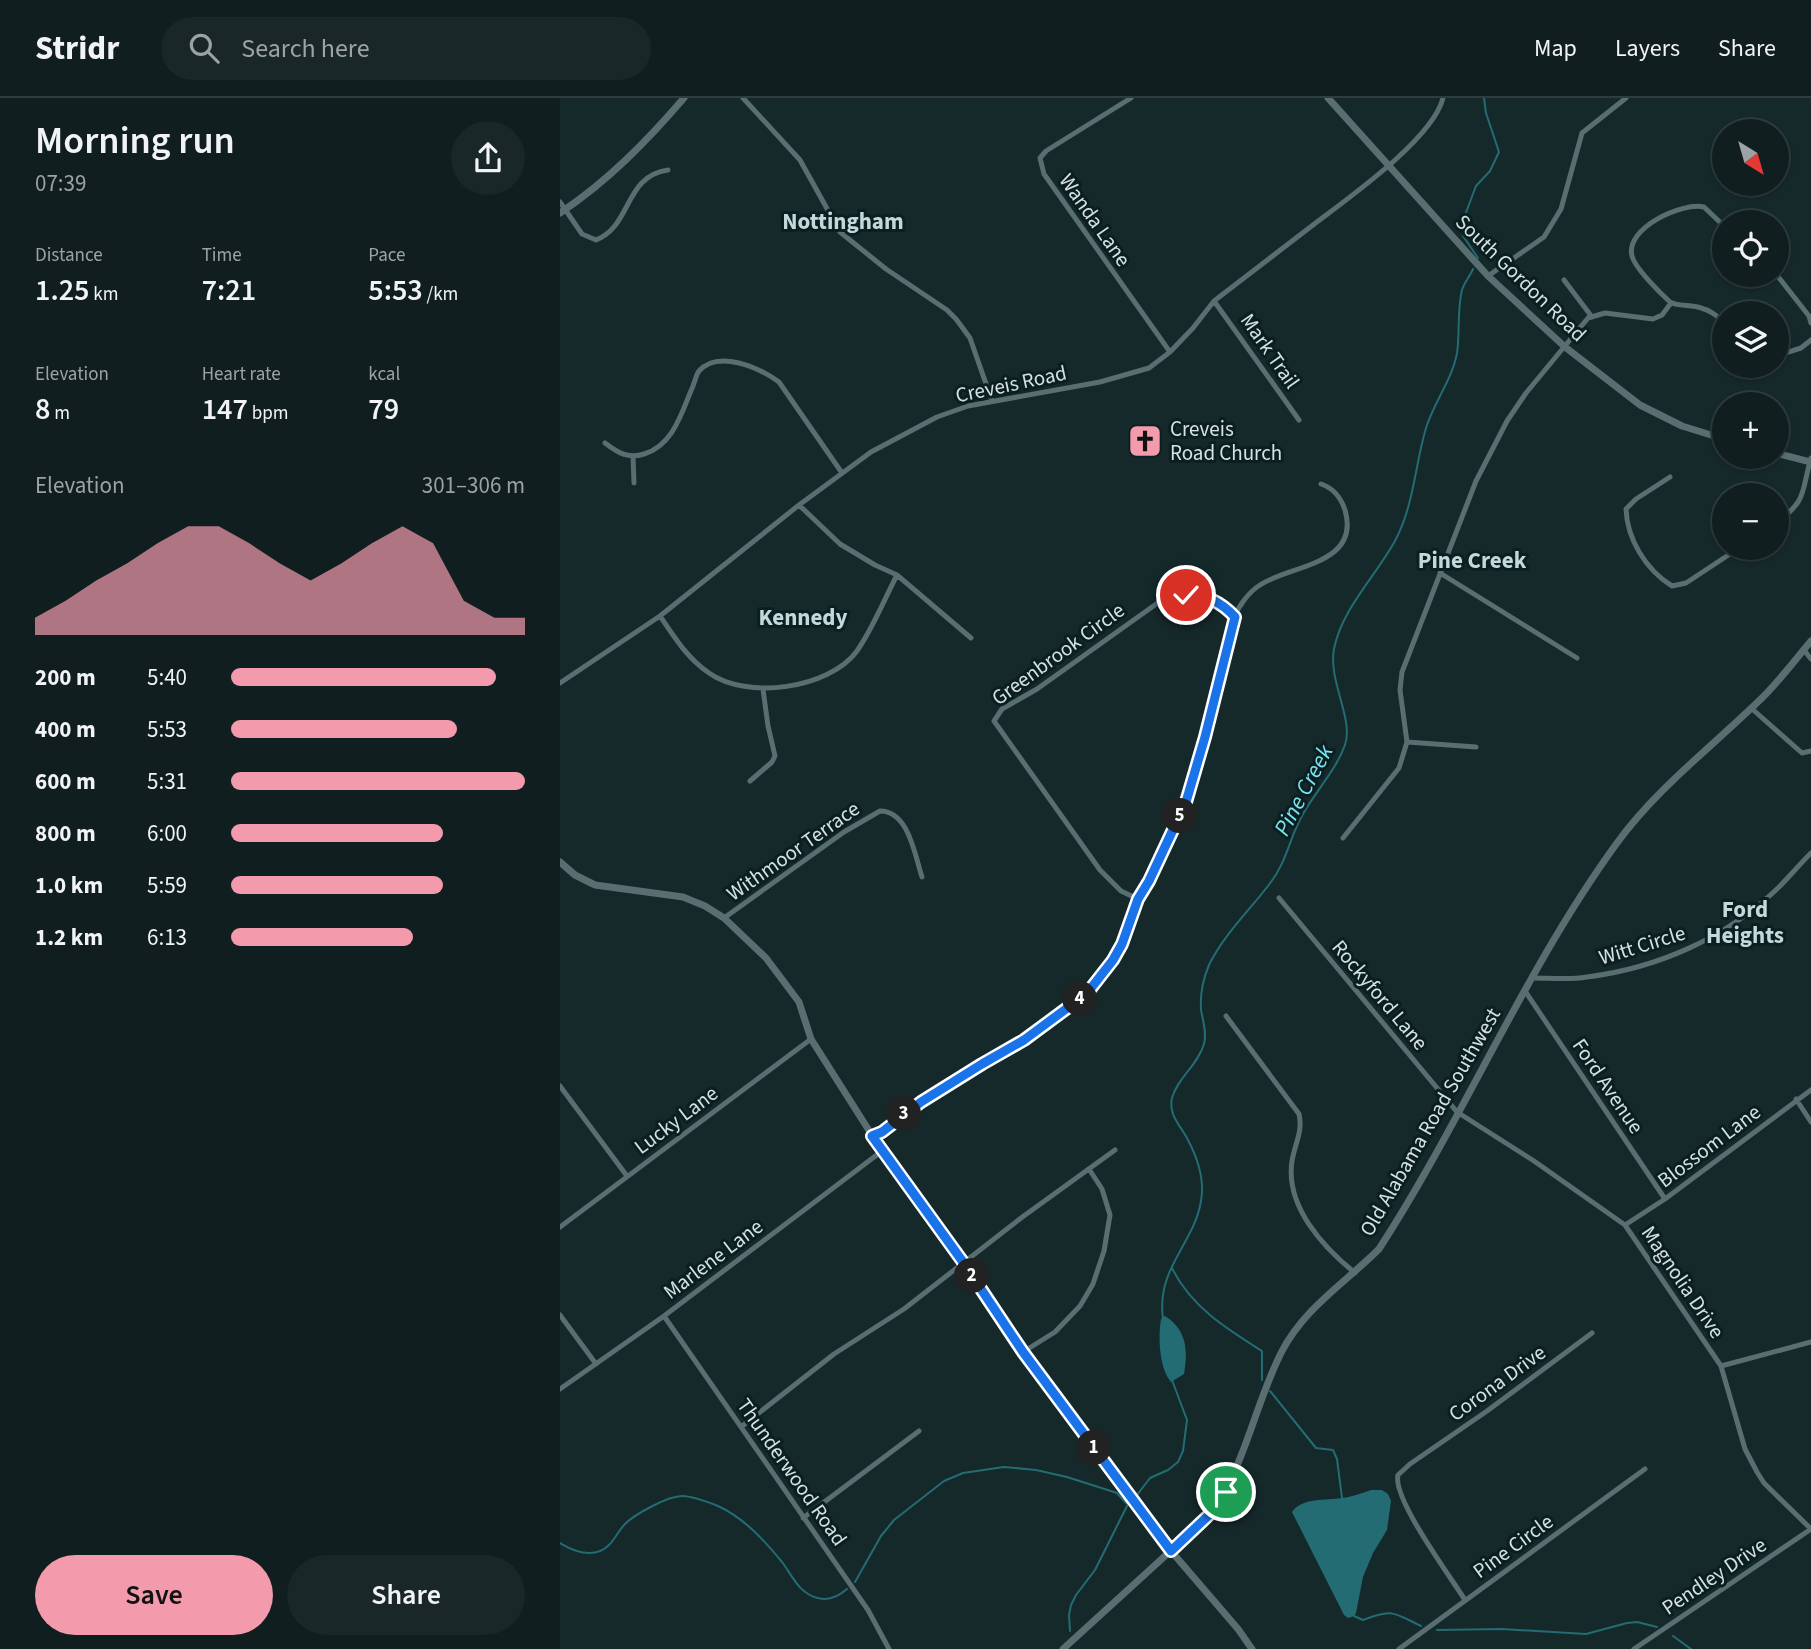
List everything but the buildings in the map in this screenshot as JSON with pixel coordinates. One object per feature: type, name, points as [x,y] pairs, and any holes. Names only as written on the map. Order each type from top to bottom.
[{"type":"street","points":[[563,211],[639,149],[684,98]]},
{"type":"street","points":[[743,98],[800,160],[840,232],[886,270],[947,310],[956,319],[970,338],[992,401]]},
{"type":"street","name":"Wanda Lane","points":[[1131,98],[1046,151],[1041,158],[1041,166],[1170,352]]},
{"type":"street","name":"South Gordon Road","points":[[1328,98],[1488,276],[1565,347],[1640,405],[1682,426],[1712,435]]},
{"type":"street","name":"Creveis Road","points":[[560,683],[660,616],[799,505],[871,452],[937,417],[968,406],[1039,394],[1129,375],[1149,368],[1170,352],[1214,301],[1388,167],[1425,128],[1441,107],[1443,98]]},
{"type":"street","points":[[1488,276],[1531,249],[1544,237],[1561,209],[1582,133],[1626,98]]},
{"type":"street","points":[[560,202],[563,211],[582,234],[596,240],[608,235],[619,222],[630,198],[642,181],[656,171],[668,170]]},
{"type":"street","points":[[1712,215],[1704,207],[1685,206],[1650,224],[1634,238],[1631,253],[1634,262],[1671,303],[1704,308],[1712,314]]},
{"type":"street","points":[[1564,280],[1592,317]]},
{"type":"street","points":[[1786,287],[1809,316],[1811,323]]},
{"type":"street","name":"Mark Trail","points":[[1214,301],[1299,420]]},
{"type":"street","points":[[1343,838],[1399,768],[1407,742],[1400,690],[1402,672],[1476,481],[1507,421],[1526,393],[1585,322],[1605,313],[1653,318],[1662,315],[1671,303]]},
{"type":"street","points":[[1789,351],[1810,344]]},
{"type":"street","points":[[605,443],[618,453],[633,457],[647,454],[659,447],[672,433],[699,372],[709,364],[724,360],[767,373],[779,382],[842,473]]},
{"type":"street","points":[[1789,456],[1811,461],[1804,492],[1795,510],[1789,514]]},
{"type":"street","points":[[633,457],[635,483]]},
{"type":"street","points":[[1670,477],[1636,499],[1626,509],[1627,522],[1637,550],[1662,580],[1672,586],[1686,583],[1721,560]]},
{"type":"street","points":[[872,1136],[882,1132],[921,1102],[1024,1040],[1088,992],[1113,960],[1122,944],[1138,899],[1186,802],[1235,617],[1252,591],[1262,583],[1320,561],[1341,543],[1346,527],[1345,512],[1336,494],[1321,484]]},
{"type":"street","points":[[799,505],[840,544],[897,575],[971,638]]},
{"type":"street","points":[[1440,573],[1577,658]]},
{"type":"street","points":[[660,616],[682,647],[710,674],[742,687],[763,689],[793,685],[821,677],[843,665],[856,652],[897,575]]},
{"type":"street","name":"Greenbrook Circle","points":[[1138,899],[1121,891],[1100,870],[994,721],[1002,709],[1037,689],[1159,602],[1183,595],[1205,596],[1222,605],[1235,617]]},
{"type":"street","name":"Old Alabama Road Southwest","points":[[1063,1649],[1210,1514],[1226,1492],[1240,1464],[1263,1392],[1281,1352],[1297,1327],[1327,1295],[1379,1249],[1587,887],[1635,819],[1751,708],[1811,641]]},
{"type":"street","points":[[1804,650],[1811,659]]},
{"type":"street","points":[[750,781],[772,762],[775,756],[763,689]]},
{"type":"street","points":[[1751,708],[1802,752],[1811,751]]},
{"type":"street","points":[[1407,742],[1476,747]]},
{"type":"street","name":"Withmoor Terrace","points":[[724,918],[844,832],[880,811],[892,814],[903,825],[913,844],[922,877]]},
{"type":"street","name":"Witt Circle","points":[[1533,978],[1584,978],[1631,969],[1704,942],[1756,907],[1811,853]]},
{"type":"street","points":[[560,862],[585,881],[616,889],[683,897],[705,906],[724,918],[766,958],[793,993],[804,1015],[811,1039],[872,1136],[963,1262],[1023,1352],[1171,1551],[1252,1649]]},
{"type":"street","name":"Rockyford Lane","points":[[1279,898],[1457,1112]]},
{"type":"street","name":"Ford Avenue","points":[[1525,991],[1665,1199]]},
{"type":"street","points":[[1226,1016],[1299,1114],[1301,1133],[1293,1157],[1291,1175],[1296,1202],[1318,1236],[1355,1273]]},
{"type":"street","name":"Lucky Lane","points":[[560,1227],[811,1039]]},
{"type":"street","points":[[560,1086],[627,1176]]},
{"type":"street","name":"Blossom Lane","points":[[1625,1225],[1665,1199],[1811,1090]]},
{"type":"street","points":[[1796,1099],[1811,1122]]},
{"type":"street","name":"Magnolia Drive","points":[[1457,1112],[1544,1167],[1625,1225],[1721,1366],[1745,1449],[1757,1472],[1811,1529]]},
{"type":"street","points":[[741,1427],[834,1354],[904,1309],[1115,1150]]},
{"type":"street","name":"Marlene Lane","points":[[560,1390],[664,1316],[882,1151]]},
{"type":"street","points":[[1023,1352],[1055,1332],[1080,1306],[1093,1284],[1104,1251],[1110,1215],[1102,1189],[1089,1169]]},
{"type":"street","points":[[560,1315],[596,1364]]},
{"type":"street","name":"Thunderwood Road","points":[[664,1316],[868,1610],[889,1649]]},
{"type":"street","name":"Corona Drive","points":[[1465,1600],[1406,1508],[1398,1488],[1398,1475],[1592,1333]]},
{"type":"street","points":[[1721,1366],[1811,1342]]},
{"type":"street","points":[[803,1518],[919,1431]]},
{"type":"street","name":"Pine Circle","points":[[1399,1649],[1645,1469]]},
{"type":"street","name":"Pendley Drive","points":[[1634,1649],[1811,1529]]},
{"type":"water","points":[[1165,1316],[1182,1334],[1186,1349],[1184,1374],[1171,1382],[1160,1352],[1161,1319]]},
{"type":"water","points":[[1371,1490],[1382,1490],[1388,1494],[1391,1501],[1387,1530],[1363,1577],[1356,1613],[1348,1618],[1344,1615],[1292,1512],[1296,1507],[1308,1502],[1357,1495]]},
{"type":"waterway","name":"Pine Creek","points":[[1478,258],[1463,236],[1465,215],[1476,186],[1490,171],[1499,152],[1484,98]]},
{"type":"waterway","name":"Pine Creek","points":[[1163,1319],[1165,1285],[1191,1230],[1201,1201],[1202,1185],[1198,1162],[1173,1115],[1171,1104],[1175,1091],[1204,1044],[1201,1004],[1205,976],[1222,943],[1276,874],[1303,814],[1345,745],[1346,724],[1333,661],[1338,634],[1352,606],[1402,526],[1426,428],[1455,363],[1460,298],[1473,269]]},
{"type":"waterway","points":[[1172,1268],[1200,1306],[1262,1351],[1262,1380]]},
{"type":"waterway","points":[[1134,1499],[1150,1478],[1178,1462],[1183,1451],[1187,1420],[1172,1380]]},
{"type":"waterway","points":[[1270,1391],[1316,1448],[1333,1450],[1337,1459],[1342,1498]]},
{"type":"waterway","points":[[855,1582],[881,1536],[894,1520],[944,1481],[963,1473],[1004,1467],[1036,1470],[1117,1493],[1126,1503]]},
{"type":"waterway","points":[[560,1543],[585,1553],[598,1552],[609,1545],[625,1524],[636,1515],[669,1499],[686,1496],[718,1506],[745,1523],[811,1596],[830,1598],[847,1589]]},
{"type":"waterway","points":[[1070,1631],[1071,1605],[1095,1570],[1129,1502]]},
{"type":"waterway","points":[[1354,1616],[1363,1620],[1387,1613],[1421,1626]]},
{"type":"waterway","points":[[1437,1630],[1502,1629],[1586,1634],[1637,1622],[1657,1627]]},
{"type":"waterway","points":[[1673,1636],[1691,1649]]},
{"type":"place","name":"Creveis Road Church","points":[[1145,441]]},
{"type":"district","name":"Nottingham","points":[[843,221]]},
{"type":"district","name":"Pine Creek","points":[[1472,560]]},
{"type":"district","name":"Kennedy","points":[[803,617]]},
{"type":"district","name":"Ford Heights","points":[[1745,922]]},
{"type":"route","points":[[1186,595],[1205,596],[1222,605],[1235,617],[1186,802],[1138,899],[1122,944],[1113,960],[1088,992],[1024,1040],[921,1102],[882,1132],[872,1136],[963,1262],[1023,1352],[1171,1551],[1210,1514],[1226,1492]]}]
